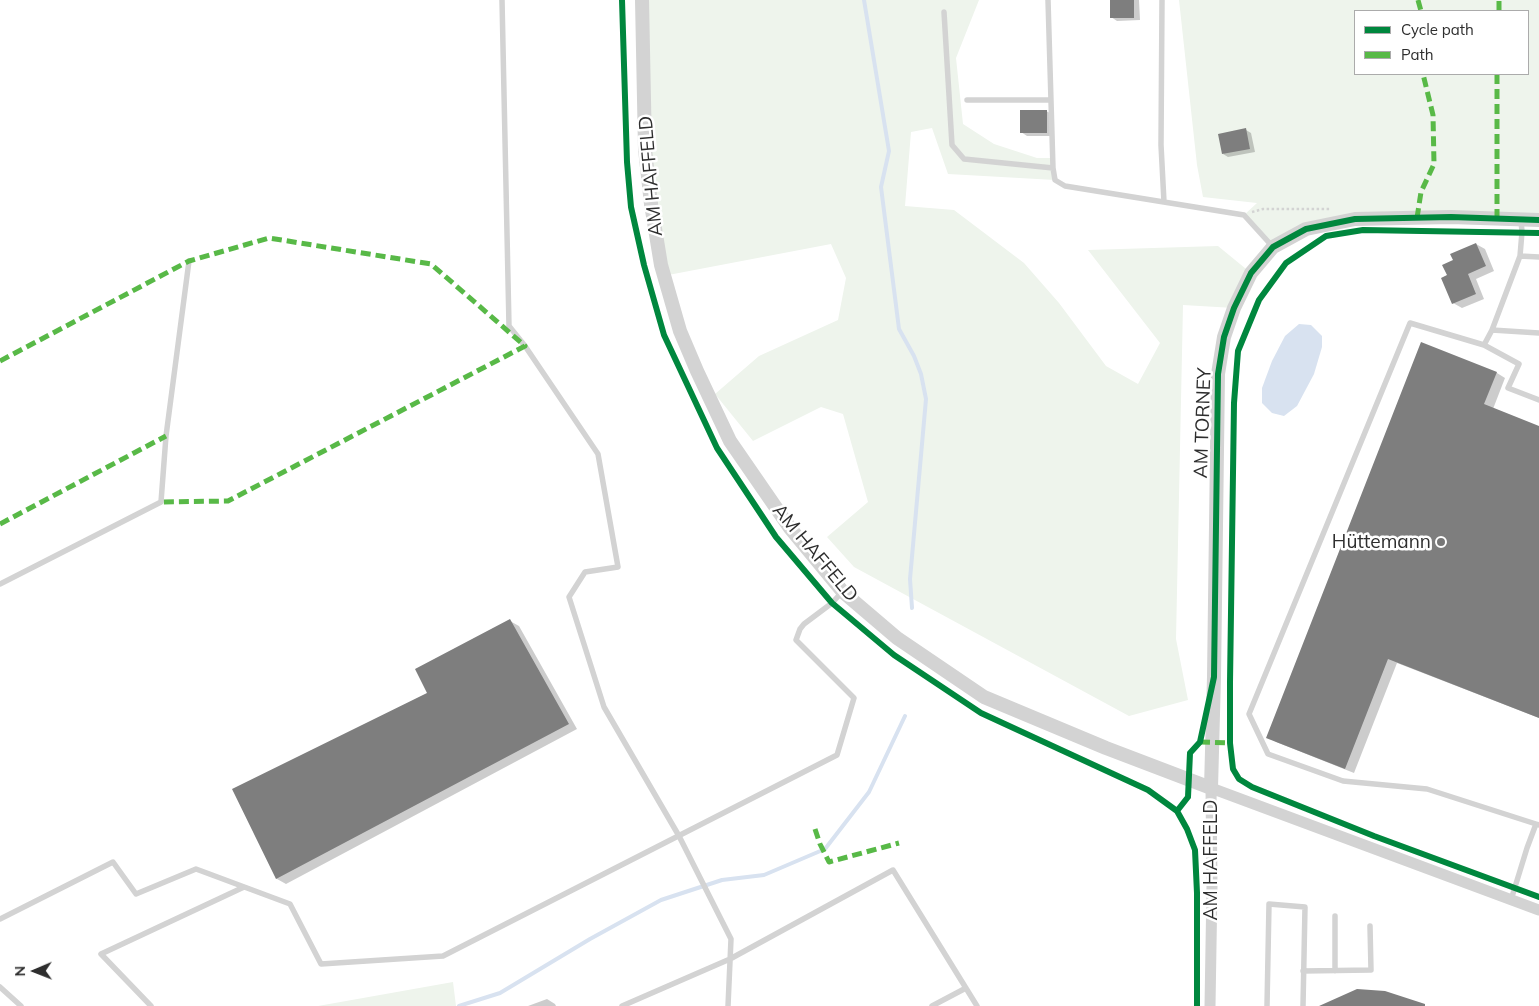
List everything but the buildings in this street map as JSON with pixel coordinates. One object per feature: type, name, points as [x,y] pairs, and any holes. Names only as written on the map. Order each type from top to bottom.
[{"type":"street","name":"AM HAFFELD","points":[[642,0],[645,149],[660,265],[680,331],[730,441],[790,528],[843,592],[897,638],[984,697],[1106,748],[1211,788],[1210,1006]]},
{"type":"street","name":"AM TORNEY","points":[[1211,788],[1218,374],[1224,338],[1234,308],[1251,273],[1272,246],[1306,229],[1355,219],[1451,217],[1539,220]]},
{"type":"street","points":[[1211,788],[1539,910]]},
{"type":"lane","points":[[502,0],[509,326],[525,346],[598,454],[618,567],[585,572],[569,597],[604,707],[679,836],[731,939],[728,1006]]},
{"type":"lane","points":[[1048,0],[1053,168],[1055,180],[1065,186],[1244,215],[1272,246]]},
{"type":"lane","points":[[1162,0],[1161,145],[1164,202]]},
{"type":"lane","points":[[944,12],[952,145],[964,159],[1053,168]]},
{"type":"lane","points":[[966,100],[1051,100]]},
{"type":"lane","points":[[1484,345],[1492,330],[1520,256],[1521,219]]},
{"type":"lane","points":[[1520,256],[1539,257]]},
{"type":"lane","points":[[0,584],[160,502],[166,436],[188,261]]},
{"type":"lane","points":[[1511,900],[1527,848],[1538,825],[1427,789],[1343,781],[1268,754],[1249,714],[1410,323],[1484,345],[1519,364],[1508,388],[1539,400]]},
{"type":"lane","points":[[1492,330],[1539,334]]},
{"type":"lane","points":[[0,919],[113,862],[136,894],[196,869],[290,904],[321,964],[443,956],[837,754],[854,698],[796,640],[804,624],[843,592]]},
{"type":"lane","points":[[622,1006],[730,959],[893,870],[977,1006]]},
{"type":"lane","points":[[152,1006],[101,954],[244,886]]},
{"type":"lane","points":[[1267,1006],[1269,904],[1305,907],[1303,1006]]},
{"type":"lane","points":[[1335,916],[1335,971]]},
{"type":"lane","points":[[1304,971],[1371,970],[1370,926]]},
{"type":"lane","points":[[0,987],[21,1006]]},
{"type":"lane","points":[[932,1006],[966,988]]},
{"type":"shaded area","points":[[642,0],[979,0],[956,58],[963,124],[994,144],[1037,158],[1053,158],[1055,180],[948,174],[932,128],[911,132],[905,206],[954,210],[1024,263],[1059,303],[1106,366],[1138,384],[1160,343],[1088,250],[1218,246],[1251,273],[1234,308],[1183,305],[1176,639],[1188,700],[1129,716],[854,567],[827,537],[868,502],[843,414],[821,407],[753,441],[715,394],[759,356],[838,320],[846,278],[831,244],[663,276],[651,204]]},
{"type":"shaded area","points":[[1179,0],[1539,0],[1539,216],[1355,219],[1273,247],[1244,215],[1257,203],[1203,197],[1197,165]]},
{"type":"shaded area","points":[[1299,324],[1311,325],[1322,336],[1322,347],[1314,374],[1297,406],[1284,416],[1272,413],[1262,403],[1262,388],[1272,361],[1285,336]]},
{"type":"shaded area","points":[[453,982],[456,1006],[318,1006]]},
{"type":"waterway","points":[[864,0],[889,151],[881,187],[899,329],[914,356],[921,374],[926,399],[910,579],[912,608]]},
{"type":"waterway","points":[[459,1006],[500,993],[590,939],[661,900],[722,880],[764,875],[825,849],[869,792],[905,716]]},
{"type":"marked path","points":[[1418,0],[1421,10]]},
{"type":"marked path","points":[[1499,0],[1499,10]]},
{"type":"marked path","points":[[1417,218],[1421,192],[1434,164],[1433,115],[1423,75]]},
{"type":"marked path","points":[[1497,75],[1497,219]]},
{"type":"marked path","points":[[0,361],[189,261],[269,238],[431,264],[525,346],[228,501],[161,502]]},
{"type":"marked path","points":[[0,524],[166,436]]},
{"type":"marked path","points":[[1200,742],[1230,743]]},
{"type":"marked path","points":[[815,829],[829,862],[899,843]]},
{"type":"cycle path","points":[[622,0],[627,162],[631,207],[644,265],[664,335],[717,448],[776,537],[832,603],[894,655],[981,713],[1148,790],[1177,811],[1187,829],[1195,850],[1197,1006]]},
{"type":"cycle path","points":[[1177,811],[1188,797],[1190,753],[1200,742],[1214,677],[1218,374],[1224,337],[1234,308],[1251,273],[1273,247],[1306,229],[1355,219],[1451,217],[1539,220]]},
{"type":"cycle path","points":[[1539,233],[1363,230],[1326,236],[1286,263],[1259,300],[1238,351],[1234,403],[1230,682],[1230,743],[1233,769],[1239,779],[1252,787],[1374,836],[1539,897]]},
{"type":"place","name":"Hüttemann","points":[[1441,542]]}]
